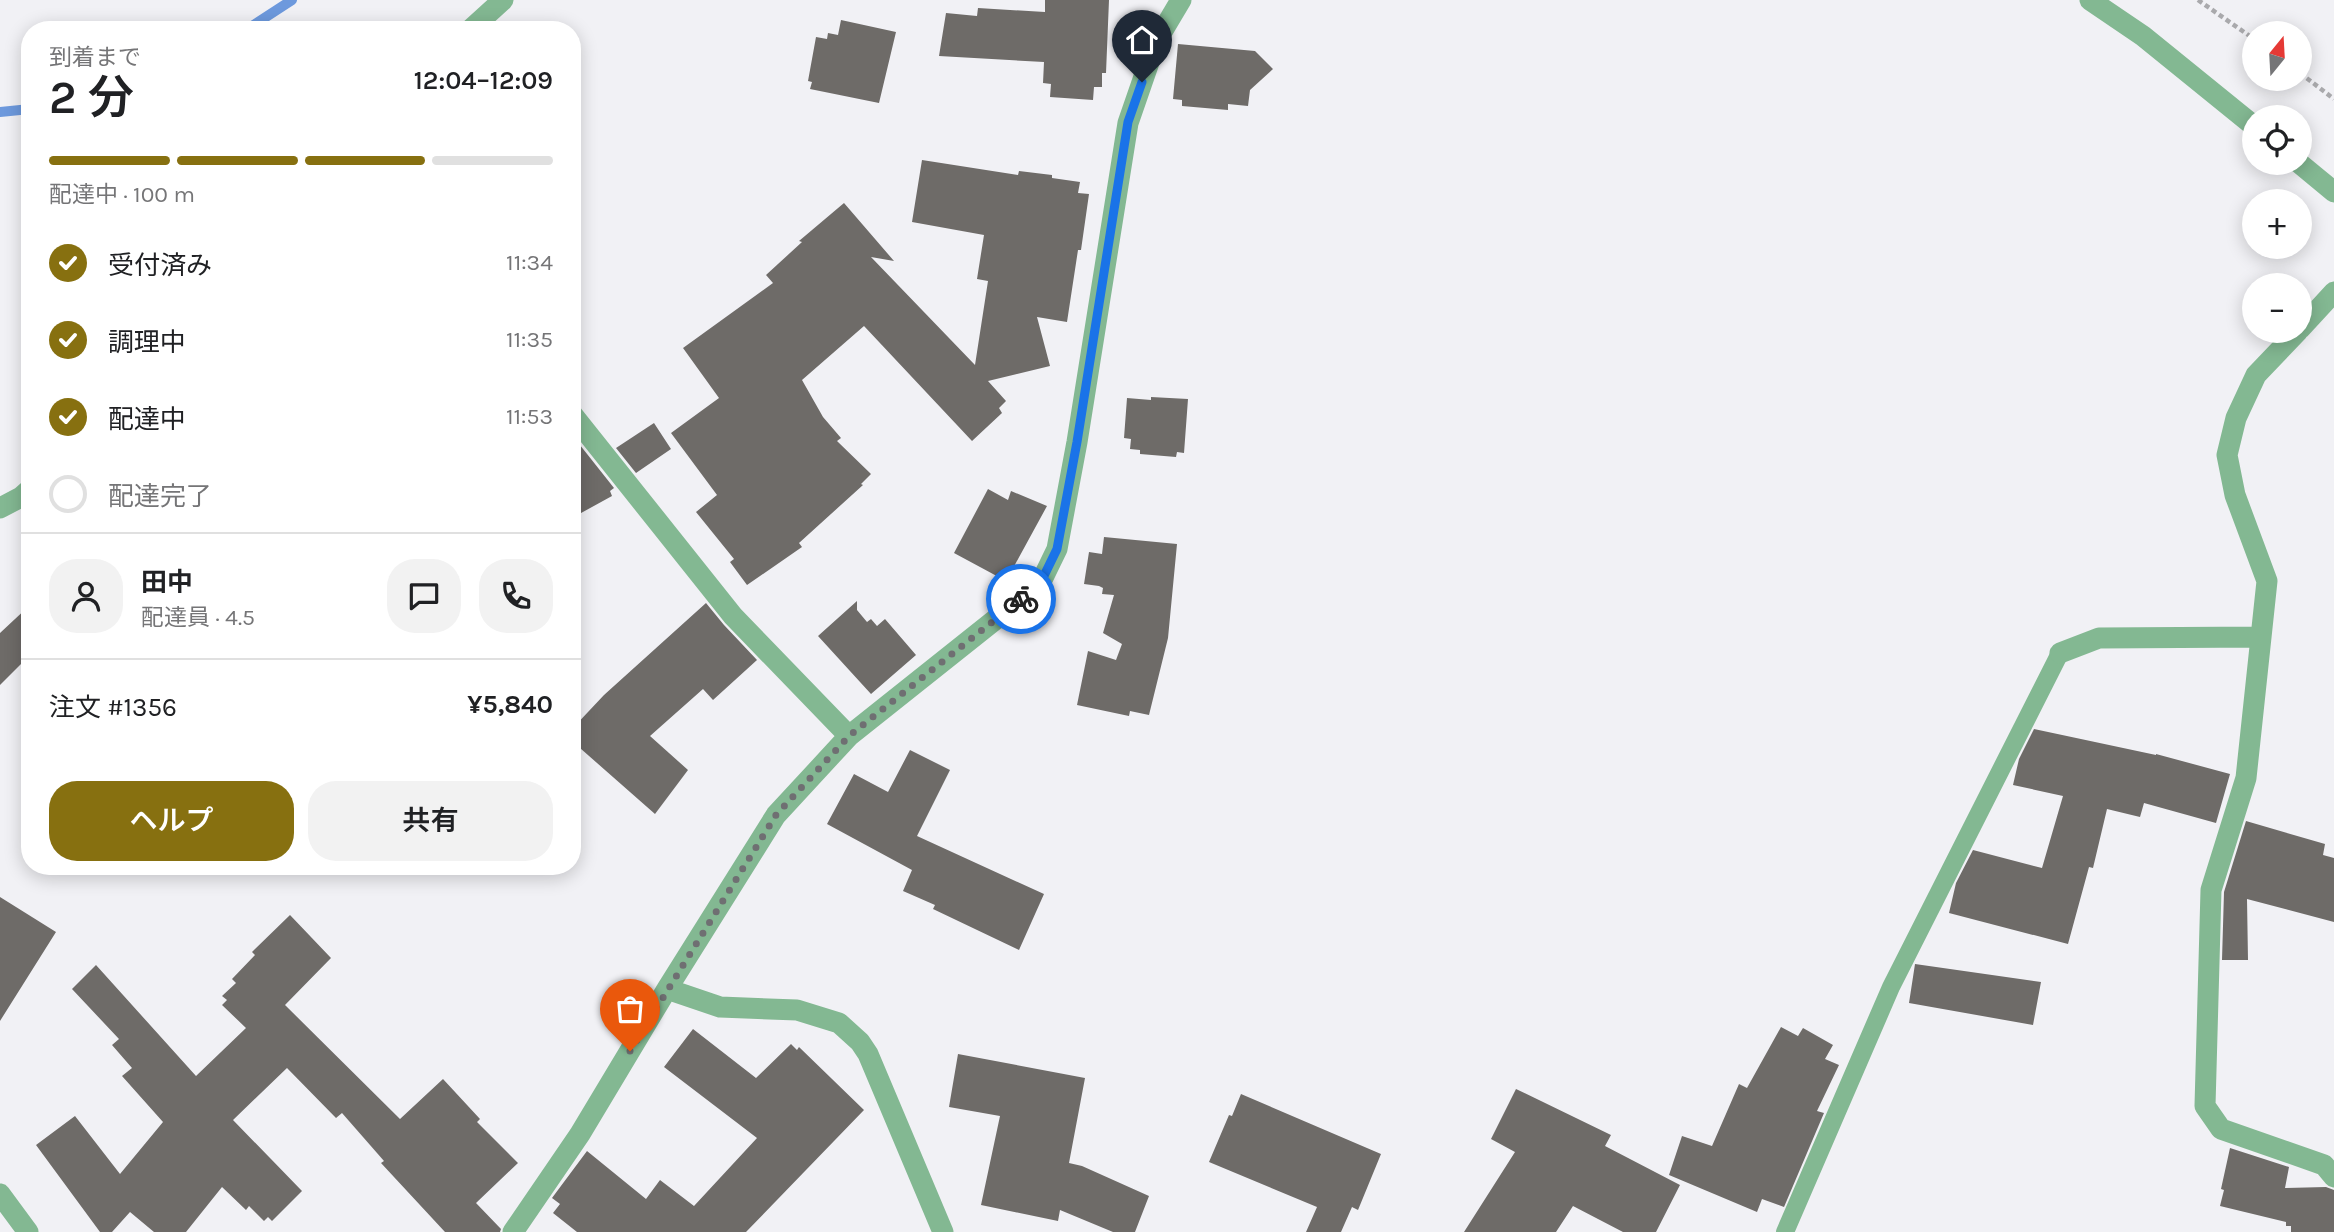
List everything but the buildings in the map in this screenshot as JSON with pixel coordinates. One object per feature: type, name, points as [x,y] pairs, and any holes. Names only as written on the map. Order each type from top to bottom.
[{"type":"street","points":[[480,21],[503,0]]},
{"type":"street","points":[[513,1232],[580,1134],[776,815],[849,736],[1040,584],[1057,549],[1077,442],[1128,122],[1156,43],[1181,0]]},
{"type":"street","points":[[2090,0],[2143,36],[2242,116]]},
{"type":"street","points":[[2312,173],[2334,191]]},
{"type":"street","points":[[2312,316],[2334,292]]},
{"type":"street","points":[[2287,343],[2256,375],[2236,418],[2227,455],[2235,495],[2267,580],[2246,778],[2211,890],[2205,1106],[2221,1129],[2324,1165],[2334,1177]]},
{"type":"street","points":[[581,425],[733,616],[849,736]]},
{"type":"street","points":[[0,508],[21,498]]},
{"type":"street","points":[[2060,653],[2099,638],[2261,637]]},
{"type":"street","points":[[667,989],[720,1007],[797,1010],[839,1023],[860,1042],[868,1054],[943,1232]]},
{"type":"street","points":[[0,1194],[28,1232]]},
{"type":"lane","points":[[1784,1232],[1891,987],[2060,653]]},
{"type":"path","points":[[2198,0],[2242,31]]},
{"type":"path","points":[[2312,82],[2334,99]]},
{"type":"waterway","points":[[260,21],[292,0]]},
{"type":"waterway","points":[[0,112],[21,110]]},
{"type":"way so far","points":[[630,1051],[776,815],[849,736],[1021,599]]},
{"type":"route","points":[[1021,599],[1040,584],[1057,549],[1077,442],[1128,122],[1142,82]]}]
